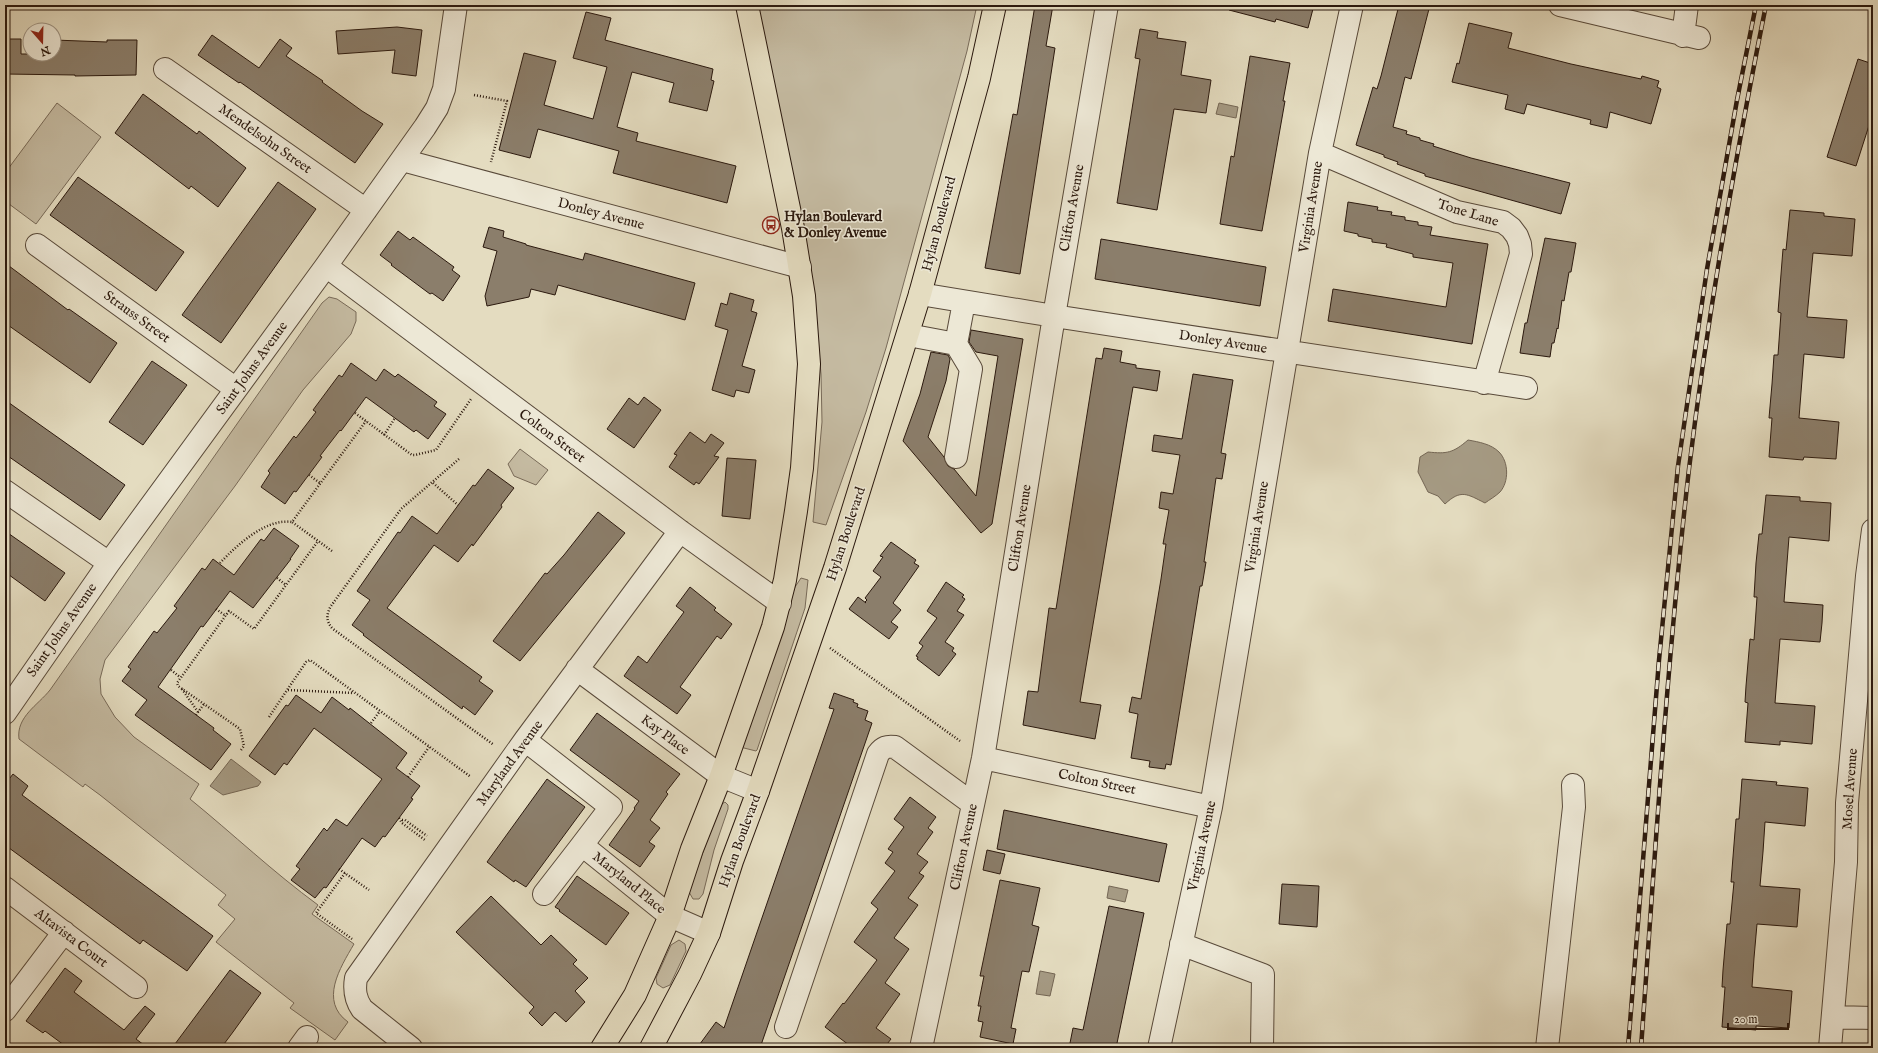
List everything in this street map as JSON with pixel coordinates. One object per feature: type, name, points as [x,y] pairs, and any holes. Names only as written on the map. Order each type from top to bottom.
[{"type":"main road","name":"Hylan Boulevard","points":[[651,1048],[690,974],[709,933],[732,860],[758,791],[835,568],[920,294],[979,78],[995,5]]},
{"type":"main road","points":[[602,1048],[634,995],[670,916],[692,849],[721,776],[764,656],[780,603],[790,555],[800,482],[808,390],[808,334],[800,267],[793,228],[741,7]]},
{"type":"street","name":"Saint Johns Avenue","points":[[5,712],[109,563],[326,266],[425,127],[437,108],[444,90],[456,5]]},
{"type":"street","name":"Clifton Avenue","points":[[921,1048],[983,758],[1054,316],[1107,5]]},
{"type":"street","name":"Virginia Avenue","points":[[1159,1048],[1211,807],[1320,153],[1352,5]]},
{"type":"street","points":[[1560,5],[1691,37],[1687,5]]},
{"type":"street","name":"Mendelsohn Street","points":[[165,69],[366,210]]},
{"type":"street","name":"Tone Lane","points":[[1320,153],[1457,212],[1503,222],[1511,228],[1517,236],[1521,254],[1484,383]]},
{"type":"street","name":"Donley Avenue","points":[[402,160],[800,267]]},
{"type":"street","name":"Strauss Street","points":[[37,245],[236,389]]},
{"type":"street","name":"Colton Street","points":[[326,266],[680,531],[780,603]]},
{"type":"street","name":"Donley Avenue","points":[[920,294],[1484,383],[1526,388]]},
{"type":"street","points":[[956,457],[971,369],[956,344],[964,302]]},
{"type":"street","points":[[908,335],[956,344]]},
{"type":"street","points":[[5,491],[109,563]]},
{"type":"street","name":"Mosel Avenue","points":[[1830,1048],[1846,862],[1847,803],[1870,576],[1873,530]]},
{"type":"street","name":"Maryland Avenue","points":[[411,1048],[369,1016],[357,1001],[354,989],[356,978],[577,669],[680,531]]},
{"type":"street","name":"Kay Place","points":[[577,669],[721,776],[758,791]]},
{"type":"street","name":"Maryland Place","points":[[526,740],[611,807],[582,845],[670,916],[709,933]]},
{"type":"street","points":[[786,1027],[878,754],[882,749],[888,746],[895,747],[973,804]]},
{"type":"street","name":"Colton Street","points":[[983,758],[1211,807]]},
{"type":"street","points":[[1547,1048],[1574,807],[1574,785]]},
{"type":"street","points":[[544,894],[582,845]]},
{"type":"street","name":"Altavista Court","points":[[5,888],[136,987]]},
{"type":"street","points":[[5,1010],[64,932]]},
{"type":"street","points":[[1181,944],[1263,975],[1262,1048]]},
{"type":"street","points":[[1833,1017],[1873,1018]]},
{"type":"path","points":[[474,95],[507,101],[491,164]]},
{"type":"path","points":[[355,413],[412,455],[432,452],[438,448],[472,398]]},
{"type":"path","points":[[384,435],[395,418]]},
{"type":"path","points":[[292,522],[366,421]]},
{"type":"path","points":[[459,459],[433,483],[401,509],[331,606],[328,612],[328,621],[333,629],[494,745]]},
{"type":"path","points":[[309,475],[320,483]]},
{"type":"path","points":[[433,483],[458,505]]},
{"type":"path","points":[[220,563],[231,551],[268,524],[283,521],[292,522],[332,551]]},
{"type":"path","points":[[241,750],[244,746],[240,729],[176,683],[229,611],[254,629],[318,541]]},
{"type":"path","points":[[278,578],[286,585]]},
{"type":"path","points":[[216,609],[226,616]]},
{"type":"path","points":[[828,647],[960,741]]},
{"type":"path","points":[[270,716],[307,661],[310,660],[470,777]]},
{"type":"path","points":[[171,670],[180,677]]},
{"type":"path","points":[[182,688],[197,714],[204,704]]},
{"type":"path","points":[[287,690],[355,692]]},
{"type":"path","points":[[371,724],[380,711]]},
{"type":"path","points":[[408,777],[429,747]]},
{"type":"path","points":[[425,840],[402,823],[400,819],[405,820],[427,836]]},
{"type":"path","points":[[339,869],[369,890]]},
{"type":"path","points":[[345,873],[316,914],[352,939]]},
{"type":"shaded area","points":[[758,5],[977,5],[967,51],[886,348],[866,412],[826,525],[813,522],[822,422],[821,374],[817,330]]},
{"type":"shaded area","points":[[57,103],[101,137],[36,224],[5,201],[5,173]]},
{"type":"shaded area","points":[[1219,103],[1238,107],[1236,118],[1216,114]]},
{"type":"shaded area","points":[[329,297],[337,299],[356,312],[356,321],[351,334],[303,390],[235,486],[105,660],[100,679],[101,694],[115,717],[134,737],[199,784],[190,799],[318,905],[312,914],[354,944],[338,974],[333,994],[339,1014],[348,1022],[335,1040],[290,1008],[294,1003],[216,942],[235,919],[218,905],[226,895],[100,795],[85,784],[83,787],[19,739],[19,731],[24,718],[50,690],[322,303]]},
{"type":"shaded area","points":[[1468,440],[1489,445],[1499,452],[1505,461],[1506,466],[1507,472],[1505,483],[1500,492],[1485,503],[1464,494],[1455,496],[1445,504],[1438,496],[1428,492],[1418,472],[1420,457],[1428,452],[1450,452]]},
{"type":"shaded area","points":[[520,449],[548,470],[536,485],[514,476],[508,464]]},
{"type":"shaded area","points":[[801,578],[808,580],[805,608],[757,750],[740,747],[795,587]]},
{"type":"shaded area","points":[[231,759],[261,782],[258,786],[223,795],[210,786]]},
{"type":"shaded area","points":[[725,802],[728,805],[728,809],[714,850],[703,894],[699,899],[693,899],[689,892],[719,806]]},
{"type":"shaded area","points":[[1109,886],[1128,890],[1125,902],[1107,898]]},
{"type":"shaded area","points":[[679,940],[685,944],[686,951],[670,985],[663,988],[657,984],[656,978],[671,945]]},
{"type":"shaded area","points":[[1040,971],[1055,974],[1050,996],[1036,994]]},
{"type":"building","points":[[1035,5],[1053,5],[1046,46],[1055,48],[1020,274],[985,268],[1013,114],[1017,115]]},
{"type":"building","points":[[1230,5],[1314,5],[1308,28],[1276,19],[1275,22],[1229,10]]},
{"type":"building","points":[[1399,5],[1430,5],[1411,79],[1405,77],[1393,127],[1407,131],[1406,134],[1434,144],[1433,146],[1471,158],[1570,183],[1561,214],[1425,176],[1425,174],[1397,164],[1398,162],[1384,157],[1384,155],[1356,145],[1373,87],[1377,89],[1381,76]]},
{"type":"building","points":[[586,12],[611,18],[605,40],[713,69],[711,80],[714,81],[707,111],[669,102],[674,83],[632,72],[617,127],[638,133],[636,141],[736,166],[727,203],[613,173],[619,151],[538,129],[530,158],[499,150],[524,53],[556,61],[544,105],[593,119],[607,67],[573,58]]},
{"type":"building","points":[[1469,23],[1512,33],[1508,48],[1571,64],[1641,79],[1642,76],[1659,81],[1657,87],[1661,89],[1651,124],[1610,112],[1607,128],[1590,124],[1591,120],[1527,104],[1524,114],[1505,109],[1508,95],[1452,82],[1457,63],[1459,64]]},
{"type":"building","points":[[397,27],[422,30],[416,76],[392,73],[395,50],[338,54],[336,31]]},
{"type":"building","points":[[1140,29],[1158,32],[1157,38],[1186,42],[1181,75],[1211,80],[1206,113],[1174,109],[1157,210],[1117,203],[1140,59],[1135,58]]},
{"type":"building","points":[[212,35],[259,68],[280,39],[292,48],[286,56],[323,81],[322,82],[362,111],[383,124],[355,163],[240,82],[239,83],[198,55]]},
{"type":"building","points":[[5,39],[21,39],[22,62],[62,62],[62,40],[107,42],[107,40],[137,40],[136,75],[75,76],[5,74]]},
{"type":"building","points":[[1250,56],[1290,63],[1283,101],[1285,101],[1262,231],[1220,224],[1231,156],[1234,157]]},
{"type":"building","points":[[1858,59],[1873,64],[1873,113],[1856,166],[1827,157]]},
{"type":"building","points":[[143,94],[197,134],[199,131],[246,168],[218,207],[191,186],[189,189],[115,133]]},
{"type":"building","points":[[78,177],[184,252],[156,291],[50,215]]},
{"type":"building","points":[[278,182],[316,209],[221,343],[182,315]]},
{"type":"building","points":[[1348,202],[1378,207],[1377,210],[1392,212],[1391,215],[1405,217],[1405,220],[1418,222],[1418,225],[1432,227],[1430,235],[1488,244],[1472,344],[1328,321],[1333,289],[1446,307],[1453,263],[1413,257],[1413,254],[1386,247],[1387,244],[1372,242],[1372,239],[1344,231]]},
{"type":"building","points":[[1790,210],[1824,213],[1824,216],[1855,219],[1852,256],[1813,253],[1807,317],[1847,320],[1844,358],[1804,354],[1799,418],[1839,422],[1836,459],[1804,457],[1803,460],[1769,457],[1772,418],[1769,418],[1774,355],[1778,355],[1781,313],[1778,312],[1783,249],[1786,250]]},
{"type":"building","points":[[489,227],[504,231],[503,237],[526,245],[583,260],[585,253],[695,283],[685,320],[558,285],[555,295],[531,289],[529,297],[487,306],[485,296],[497,251],[483,247]]},
{"type":"building","points":[[398,231],[410,240],[413,237],[454,267],[452,270],[460,276],[443,301],[432,293],[430,294],[380,255]]},
{"type":"building","points":[[1545,238],[1576,243],[1564,301],[1562,300],[1558,329],[1557,328],[1554,343],[1552,343],[1550,357],[1520,353],[1525,323],[1527,323]]},
{"type":"building","points":[[1101,239],[1266,267],[1260,306],[1095,279]]},
{"type":"building","points":[[5,263],[68,310],[69,309],[117,343],[90,383],[5,323]]},
{"type":"building","points":[[730,293],[754,300],[751,311],[757,313],[742,366],[755,370],[749,393],[736,390],[734,397],[712,390],[728,330],[715,326],[721,303],[727,305]]},
{"type":"building","points":[[971,330],[1023,339],[992,524],[981,533],[903,441],[920,394],[931,352],[948,355],[950,359],[946,381],[928,437],[944,457],[948,466],[954,469],[976,496],[998,356],[976,352],[969,342]]},
{"type":"building","points":[[1104,348],[1122,351],[1120,362],[1136,365],[1136,368],[1160,371],[1157,391],[1133,387],[1080,702],[1101,705],[1095,739],[1023,725],[1028,691],[1038,692],[1049,608],[1056,609],[1096,358],[1102,359]]},
{"type":"building","points":[[152,361],[187,385],[143,445],[109,422]]},
{"type":"building","points":[[351,363],[376,381],[384,369],[395,377],[398,374],[437,402],[434,406],[446,414],[428,439],[416,430],[414,432],[366,397],[320,456],[322,457],[296,492],[294,491],[285,504],[261,487],[270,473],[268,471],[294,436],[296,438],[316,412],[313,410],[339,375],[342,377]]},
{"type":"building","points":[[1193,374],[1233,380],[1221,453],[1226,454],[1222,479],[1216,478],[1204,562],[1206,562],[1202,586],[1200,586],[1171,765],[1166,764],[1165,769],[1149,767],[1150,761],[1131,758],[1138,714],[1129,712],[1132,697],[1141,699],[1161,579],[1166,544],[1163,544],[1169,510],[1159,508],[1161,492],[1173,494],[1180,455],[1152,451],[1154,435],[1182,439]]},
{"type":"building","points":[[644,397],[661,410],[634,448],[607,429],[629,398],[638,405]]},
{"type":"building","points":[[5,400],[125,485],[100,520],[5,454]]},
{"type":"building","points":[[690,432],[705,443],[711,434],[724,443],[714,456],[719,457],[699,484],[696,482],[694,485],[669,467],[677,455],[674,454]]},
{"type":"building","points":[[727,458],[756,460],[750,519],[722,516]]},
{"type":"building","points":[[488,469],[514,488],[501,505],[502,507],[473,546],[472,544],[458,562],[434,545],[387,608],[482,677],[479,681],[493,691],[475,715],[463,706],[462,709],[363,635],[364,634],[352,625],[370,600],[357,591],[398,532],[400,533],[412,516],[437,534],[473,485],[475,486]]},
{"type":"building","points":[[1766,495],[1800,497],[1800,501],[1831,503],[1829,541],[1789,537],[1784,602],[1823,605],[1820,642],[1780,639],[1775,703],[1815,706],[1812,744],[1780,741],[1780,745],[1745,742],[1748,703],[1745,702],[1746,686],[1750,639],[1754,640],[1757,597],[1754,597],[1756,563],[1759,534],[1762,534]]},
{"type":"building","points":[[598,512],[625,533],[520,661],[493,641],[545,573],[547,574],[564,555]]},
{"type":"building","points":[[274,528],[299,546],[291,559],[253,608],[230,591],[203,627],[201,626],[158,687],[214,728],[213,730],[231,744],[211,770],[135,715],[147,700],[122,681],[131,669],[128,667],[154,631],[157,633],[177,608],[174,606],[202,568],[205,570],[213,559],[234,575],[261,539],[264,541]]},
{"type":"building","points":[[5,531],[65,573],[45,601],[5,572]]},
{"type":"building","points":[[891,542],[916,560],[914,563],[919,566],[893,603],[901,610],[891,622],[898,627],[889,639],[849,609],[858,597],[866,603],[865,602],[867,600],[865,598],[881,577],[873,571],[883,557],[880,556]]},
{"type":"building","points":[[946,582],[964,595],[962,597],[965,599],[957,611],[964,615],[945,642],[954,648],[952,651],[956,654],[939,676],[917,659],[918,657],[916,656],[923,646],[919,643],[937,618],[927,611]]},
{"type":"building","points":[[690,587],[716,608],[714,610],[732,624],[721,639],[717,636],[680,687],[691,695],[677,714],[624,676],[638,656],[647,663],[684,612],[676,606]]},
{"type":"building","points":[[834,693],[854,700],[853,702],[858,704],[857,707],[868,711],[865,720],[872,723],[760,1048],[697,1048],[716,1022],[724,1028],[834,709],[829,708]]},
{"type":"building","points":[[296,695],[321,713],[332,697],[349,710],[350,708],[407,753],[396,768],[420,786],[411,798],[413,799],[385,837],[383,836],[375,847],[362,838],[326,888],[324,887],[315,898],[291,880],[300,869],[296,866],[324,828],[327,831],[336,819],[347,826],[382,779],[314,728],[287,765],[284,763],[275,775],[249,756],[286,705],[288,706]]},
{"type":"building","points":[[597,713],[680,774],[666,792],[668,794],[650,820],[660,828],[649,842],[655,846],[640,867],[609,845],[635,809],[634,808],[639,801],[570,750]]},
{"type":"building","points":[[13,774],[28,786],[22,795],[213,936],[187,971],[143,940],[140,944],[5,845],[5,782],[6,783]]},
{"type":"building","points":[[547,779],[585,807],[526,887],[515,880],[514,882],[487,862]]},
{"type":"building","points":[[1742,779],[1777,782],[1776,785],[1808,788],[1805,826],[1765,822],[1760,886],[1800,889],[1797,927],[1757,924],[1754,958],[1752,987],[1792,991],[1789,1028],[1756,1026],[1756,1030],[1722,1027],[1725,987],[1722,987],[1723,970],[1727,924],[1730,924],[1734,882],[1731,882],[1736,819],[1739,819]]},
{"type":"building","points":[[910,797],[936,817],[928,828],[933,832],[917,854],[928,862],[919,873],[924,876],[908,898],[918,905],[894,938],[909,949],[885,983],[900,994],[876,1028],[891,1039],[884,1048],[853,1048],[825,1027],[877,960],[854,942],[878,909],[871,903],[895,871],[885,863],[893,852],[888,849],[904,827],[894,819]]},
{"type":"building","points":[[1004,810],[1167,844],[1159,882],[997,849]]},
{"type":"building","points":[[987,850],[1005,854],[1000,874],[983,870]]},
{"type":"building","points":[[577,876],[629,913],[606,945],[555,907]]},
{"type":"building","points":[[1000,880],[1040,888],[1032,925],[1039,927],[1029,972],[1022,971],[1011,1028],[1016,1029],[1013,1044],[980,1037],[983,1022],[978,1021],[981,1006],[978,1006],[984,976],[980,976]]},
{"type":"building","points":[[1282,884],[1319,886],[1317,927],[1279,924]]},
{"type":"building","points":[[491,896],[541,945],[551,935],[577,960],[573,964],[588,978],[575,991],[585,1002],[566,1022],[555,1012],[542,1026],[529,1013],[534,1007],[456,932]]},
{"type":"building","points":[[1109,906],[1144,913],[1116,1048],[1069,1048],[1073,1028],[1083,1030]]},
{"type":"building","points":[[65,968],[82,981],[74,992],[124,1030],[145,1006],[155,1014],[136,1039],[148,1048],[68,1048],[45,1031],[43,1033],[26,1021]]},
{"type":"building","points":[[230,970],[261,993],[233,1032],[221,1048],[172,1048]]},
{"type":"railway","points":[[1628,1048],[1659,660],[1678,466],[1707,269],[1737,100],[1756,5]]},
{"type":"railway","points":[[1641,1048],[1674,613],[1689,469],[1696,411],[1723,236],[1766,5]]},
{"type":"place","name":"Hylan Boulevard & Donley Avenue","points":[[771,225]]}]
